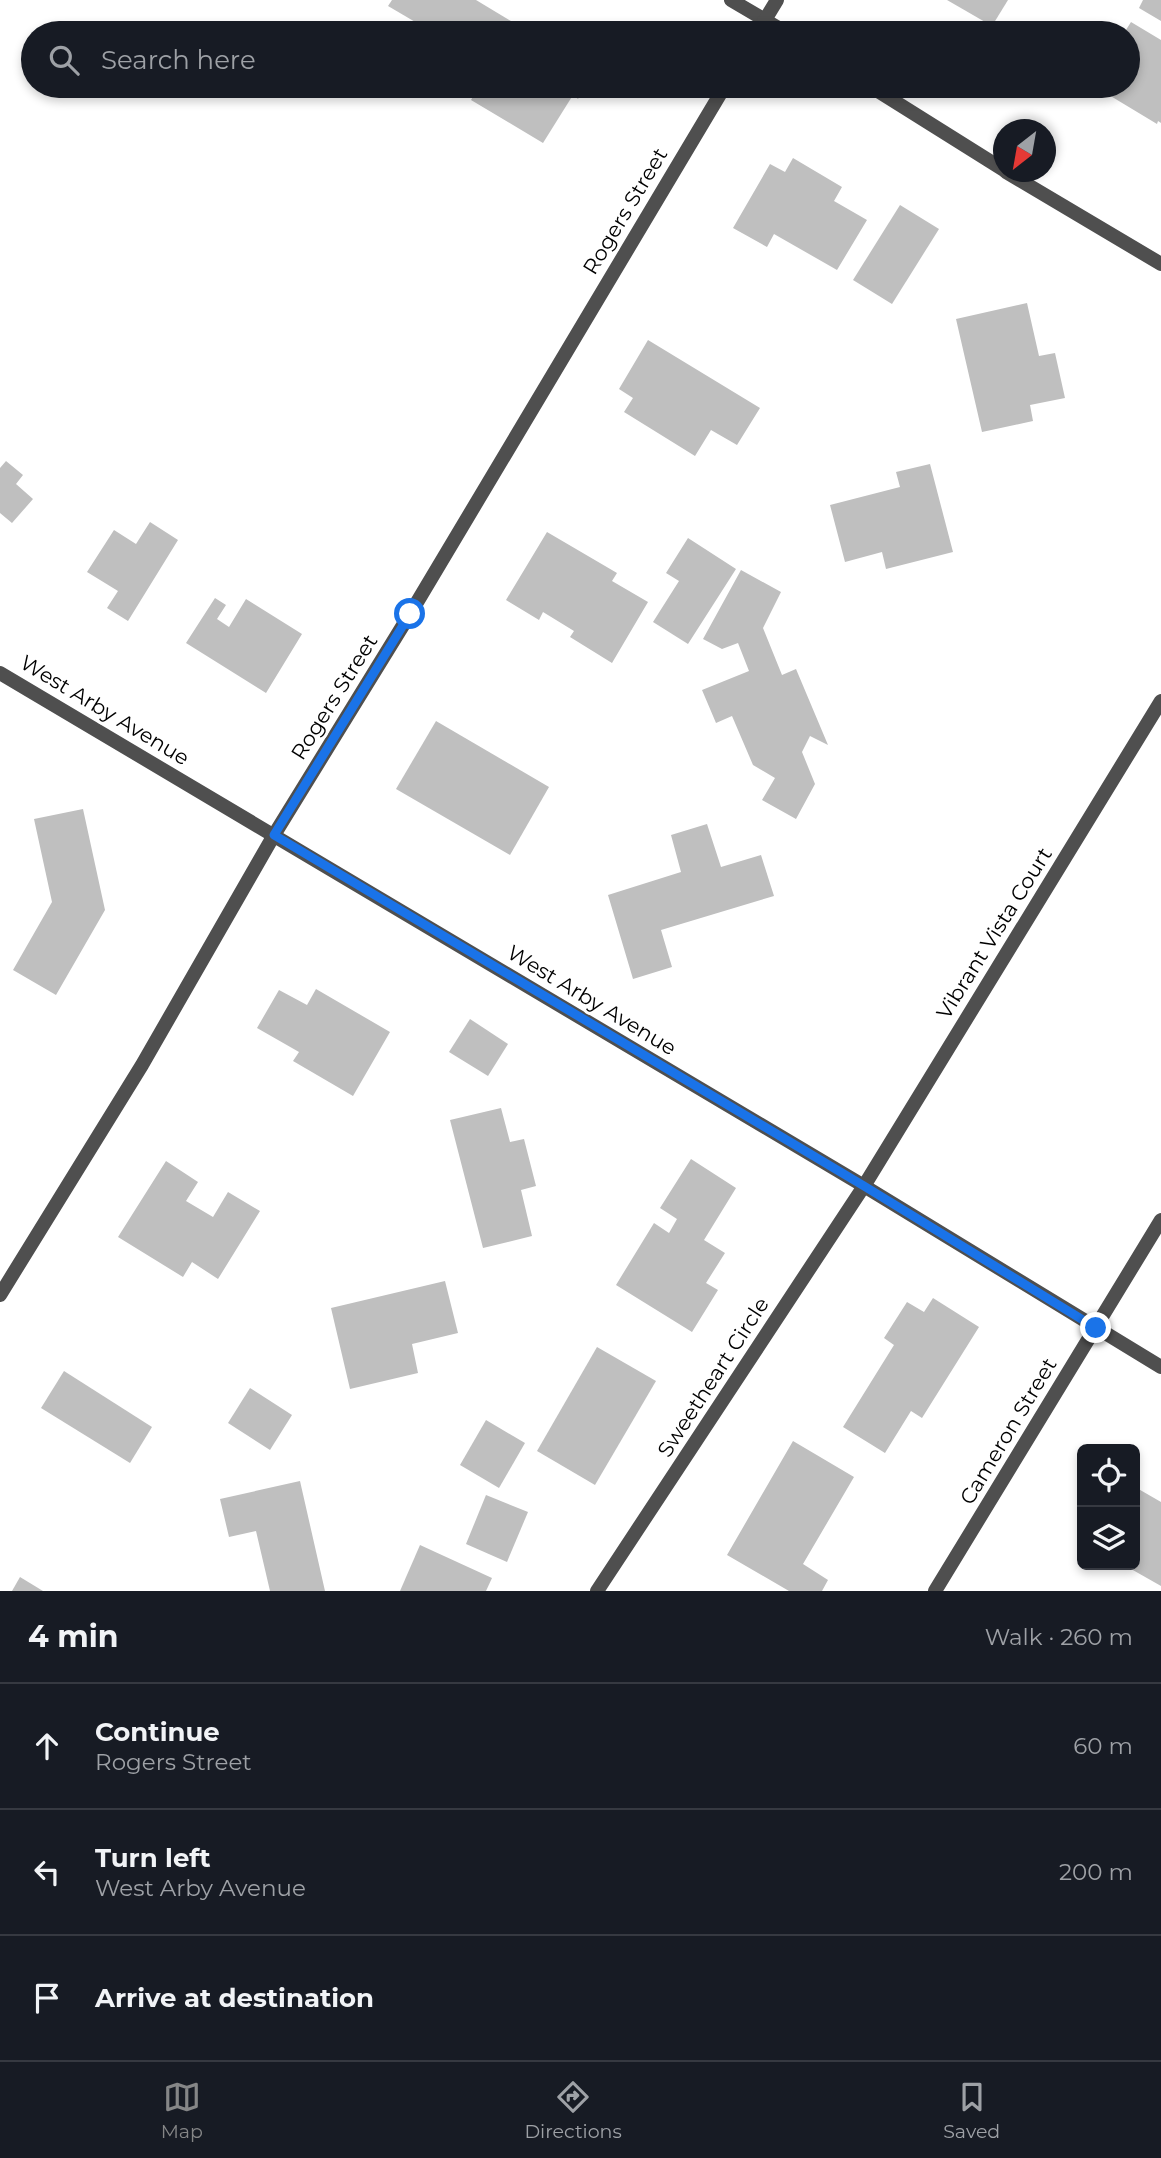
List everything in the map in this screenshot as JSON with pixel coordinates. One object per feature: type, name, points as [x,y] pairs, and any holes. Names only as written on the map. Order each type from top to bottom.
[{"type":"street","points":[[731,0],[768,21]]},
{"type":"street","points":[[765,19],[777,0]]},
{"type":"street","name":"Rogers Street","points":[[0,1294],[142,1065],[274,835],[410,614],[718,98]]},
{"type":"street","points":[[889,98],[993,163]]},
{"type":"street","points":[[1023,182],[1161,264]]},
{"type":"street","name":"West Arby Avenue","points":[[0,673],[864,1186],[1161,1367]]},
{"type":"street","name":"Vibrant Vista Court","points":[[864,1186],[1161,701]]},
{"type":"street","name":"Sweetheart Circle","points":[[597,1591],[864,1186]]},
{"type":"street","name":"Cameron Street","points":[[935,1591],[1161,1220]]},
{"type":"building","points":[[392,0],[476,0],[511,21],[414,21],[388,6]]},
{"type":"building","points":[[947,0],[1008,0],[995,21],[983,21]]},
{"type":"building","points":[[1143,0],[1161,0],[1161,21],[1139,8]]},
{"type":"building","points":[[1140,27],[1161,40],[1161,123],[1158,121],[1157,124],[1114,98],[1140,98]]},
{"type":"building","points":[[472,98],[571,98],[543,143],[471,100]]},
{"type":"building","points":[[793,158],[842,187],[834,201],[867,220],[837,270],[774,234],[767,247],[733,228],[770,164],[785,172]]},
{"type":"building","points":[[900,205],[939,229],[892,304],[853,280]]},
{"type":"building","points":[[1027,303],[1039,356],[1055,353],[1065,398],[1030,405],[1033,421],[982,432],[956,319]]},
{"type":"building","points":[[648,340],[760,408],[737,445],[711,430],[695,456],[624,412],[633,398],[619,389]]},
{"type":"building","points":[[6,461],[23,475],[16,484],[33,499],[12,523],[0,513],[0,468]]},
{"type":"building","points":[[930,464],[953,552],[886,569],[882,552],[845,562],[830,505],[900,487],[896,472]]},
{"type":"building","points":[[150,522],[178,540],[128,621],[107,608],[118,591],[87,572],[114,530],[136,544]]},
{"type":"building","points":[[547,532],[617,573],[612,581],[648,602],[612,663],[570,637],[574,631],[543,612],[539,620],[506,600]]},
{"type":"building","points":[[688,538],[736,569],[688,644],[653,622],[679,581],[666,573]]},
{"type":"building","points":[[741,570],[781,592],[763,628],[782,675],[796,669],[828,745],[810,736],[802,752],[815,784],[796,819],[762,800],[775,778],[753,765],[732,716],[716,723],[702,690],[749,671],[738,643],[722,649],[703,639]]},
{"type":"building","points":[[215,598],[226,605],[217,619],[229,627],[246,599],[302,634],[266,693],[186,643]]},
{"type":"building","points":[[436,721],[549,787],[510,855],[396,789]]},
{"type":"building","points":[[83,809],[105,910],[56,995],[13,970],[52,902],[34,819]]},
{"type":"building","points":[[707,824],[721,867],[761,855],[774,896],[661,930],[672,967],[633,979],[608,895],[681,872],[671,835]]},
{"type":"building","points":[[316,989],[390,1032],[353,1096],[293,1061],[299,1052],[257,1028],[279,990],[307,1005]]},
{"type":"building","points":[[470,1019],[508,1044],[488,1076],[449,1052]]},
{"type":"building","points":[[501,1108],[510,1142],[524,1139],[536,1186],[521,1190],[532,1236],[483,1248],[450,1120]]},
{"type":"building","points":[[691,1159],[736,1188],[704,1240],[725,1253],[706,1283],[718,1290],[692,1332],[616,1285],[654,1223],[669,1233],[677,1219],[660,1208]]},
{"type":"building","points":[[166,1161],[198,1182],[186,1201],[213,1217],[228,1192],[260,1211],[218,1279],[192,1262],[183,1277],[118,1237]]},
{"type":"building","points":[[445,1281],[458,1333],[412,1344],[418,1373],[350,1389],[331,1308]]},
{"type":"building","points":[[933,1298],[979,1327],[922,1418],[911,1411],[885,1453],[843,1427],[894,1345],[884,1338],[907,1302],[924,1312]]},
{"type":"building","points":[[597,1347],[656,1381],[595,1485],[537,1451]]},
{"type":"building","points":[[64,1371],[152,1427],[130,1463],[41,1408]]},
{"type":"building","points":[[250,1388],[292,1415],[270,1450],[228,1423]]},
{"type":"building","points":[[486,1420],[525,1443],[499,1488],[460,1465]]},
{"type":"building","points":[[793,1441],[854,1477],[803,1564],[828,1580],[822,1591],[789,1591],[727,1555]]},
{"type":"building","points":[[300,1481],[325,1591],[270,1591],[256,1531],[229,1537],[220,1499]]},
{"type":"building","points":[[1140,1490],[1161,1502],[1161,1586],[1133,1570],[1140,1570]]},
{"type":"building","points":[[486,1495],[528,1512],[507,1562],[466,1544]]},
{"type":"building","points":[[420,1545],[492,1578],[486,1591],[400,1591]]},
{"type":"building","points":[[20,1577],[43,1591],[12,1591]]},
{"type":"route","points":[[410,614],[274,835],[864,1186],[1096,1328]]}]
